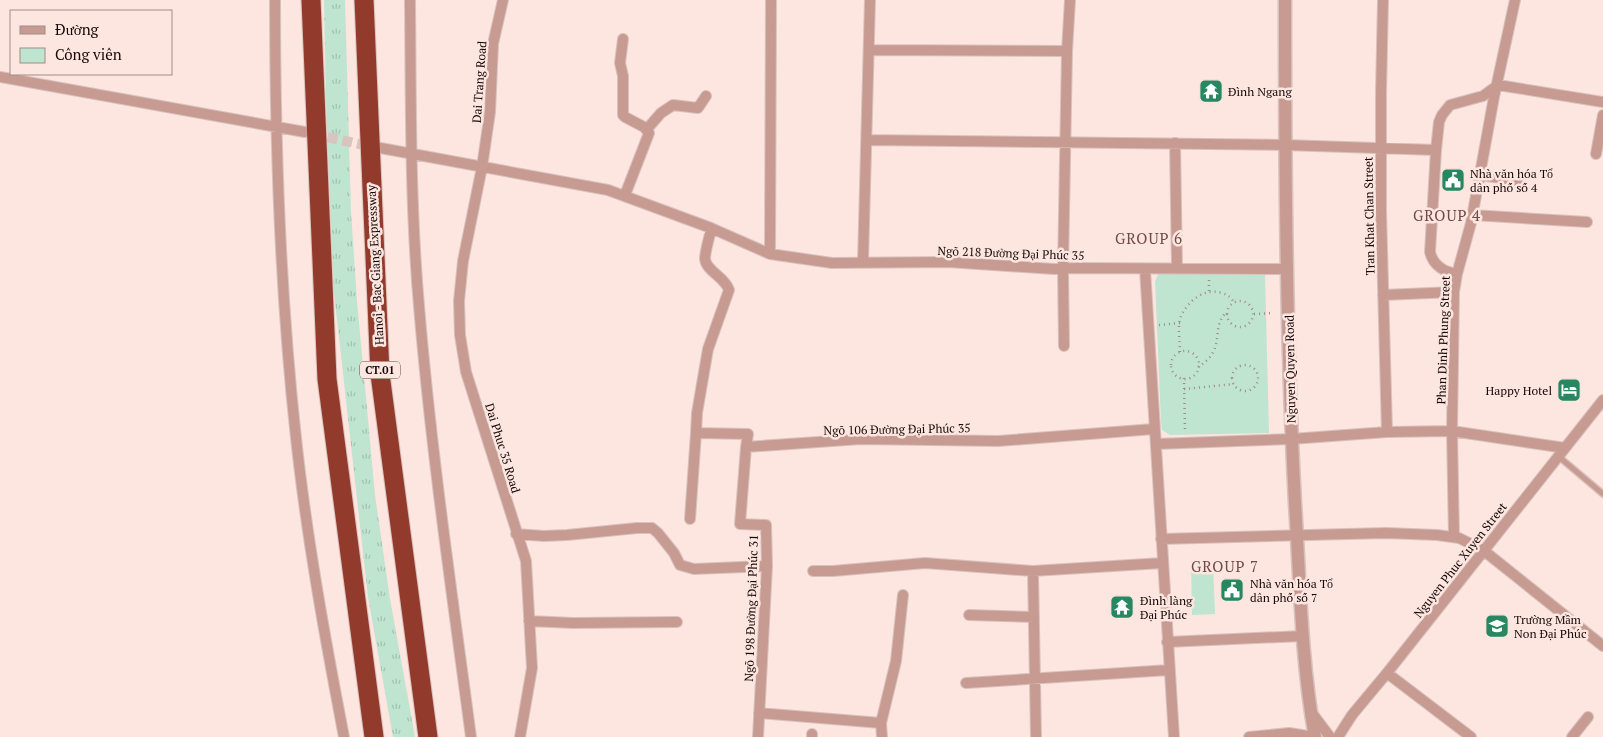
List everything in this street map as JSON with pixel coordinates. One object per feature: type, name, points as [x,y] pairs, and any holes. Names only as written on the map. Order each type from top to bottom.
[{"type":"highway","points":[[311,0],[327,378],[374,737]]},
{"type":"highway","name":"Hanoi - Bac Giang Expressway","points":[[364,0],[380,374],[428,737]]},
{"type":"street","points":[[275,0],[276,128],[284,307],[296,439],[321,615],[344,737]]},
{"type":"street","points":[[410,0],[412,154],[419,305],[441,512],[471,737]]},
{"type":"street","name":"Dai Trang Road","points":[[482,167],[490,112],[493,44],[503,0]]},
{"type":"street","points":[[770,254],[771,0]]},
{"type":"street","points":[[863,262],[870,0]]},
{"type":"street","points":[[1064,346],[1063,268],[1067,51],[1070,0]]},
{"type":"street","name":"Nguyen Quyen Road","points":[[1285,0],[1285,145],[1291,439],[1303,636],[1310,710],[1315,737]]},
{"type":"street","name":"Tran Khat Chan Street","points":[[1383,0],[1381,149],[1387,432]]},
{"type":"street","name":"Phan Dinh Phung Street","points":[[1454,537],[1452,431],[1454,292],[1472,215],[1494,97],[1515,0]]},
{"type":"street","points":[[623,39],[620,63],[624,76],[624,115],[647,129],[649,136],[625,195]]},
{"type":"street","points":[[868,50],[1067,51]]},
{"type":"street","points":[[0,77],[305,132]]},
{"type":"street","points":[[1457,274],[1438,266],[1430,252],[1436,150],[1439,122],[1445,109],[1456,103],[1483,96],[1498,84],[1603,102]]},
{"type":"street","points":[[647,129],[661,113],[673,105],[698,108],[706,96]]},
{"type":"street","points":[[1596,154],[1603,115]]},
{"type":"street","points":[[867,140],[1175,143],[1436,150]]},
{"type":"street","points":[[1175,143],[1177,268]]},
{"type":"street","name":"Ngõ 218 Đường Đại Phúc 35","points":[[375,147],[608,190],[711,228],[770,254],[832,263],[948,262],[1054,269],[1287,269]]},
{"type":"street","name":"Dai Phuc 35 Road","points":[[482,167],[463,261],[459,301],[460,335],[466,372],[526,561],[532,668],[520,737]]},
{"type":"street","points":[[1480,174],[1520,181]]},
{"type":"street","points":[[1472,215],[1587,222]]},
{"type":"street","points":[[690,519],[697,413],[708,349],[729,290],[723,278],[708,266],[705,260],[711,228]]},
{"type":"street","points":[[1145,269],[1174,737]]},
{"type":"street","points":[[1383,296],[1454,292]]},
{"type":"street","name":"Nguyen Phuc Xuyen Street","points":[[1338,737],[1352,715],[1603,400]]},
{"type":"street","name":"Ngõ 106 Đường Đại Phúc 35","points":[[746,447],[861,439],[998,441],[1154,429]]},
{"type":"street","points":[[1156,444],[1291,439],[1387,432],[1452,431],[1562,452]]},
{"type":"street","points":[[696,433],[748,434],[746,447]]},
{"type":"street","name":"Ngõ 198 Đường Đại Phúc 31","points":[[746,447],[740,524],[766,525],[767,566],[758,737]]},
{"type":"street","points":[[516,534],[567,535],[652,528],[674,553],[680,565],[694,569],[767,566]]},
{"type":"street","points":[[1161,539],[1386,533],[1459,538],[1483,550],[1603,646]]},
{"type":"street","points":[[813,571],[925,563],[1033,571],[1162,563]]},
{"type":"street","points":[[1033,571],[1036,737]]},
{"type":"street","points":[[882,737],[881,723],[896,661],[903,595]]},
{"type":"street","points":[[969,615],[1034,616]]},
{"type":"street","points":[[529,620],[573,623],[677,622]]},
{"type":"street","points":[[1167,642],[1303,636]]},
{"type":"street","points":[[966,684],[1170,670]]},
{"type":"street","points":[[1387,673],[1471,737]]},
{"type":"street","points":[[1310,710],[1330,737]]},
{"type":"street","points":[[759,713],[881,723]]},
{"type":"street","points":[[1572,737],[1588,717]]},
{"type":"street","points":[[1249,737],[1290,733],[1315,737]]},
{"type":"lane","points":[[1562,452],[1603,494]]},
{"type":"path","points":[[1208,274],[1209,291]]},
{"type":"path","points":[[1180,352],[1180,323],[1182,314],[1192,300],[1209,291],[1224,293],[1232,298],[1234,303]]},
{"type":"path","points":[[1198,367],[1197,359],[1193,354],[1186,351],[1180,352],[1173,357],[1171,367],[1176,376],[1184,378],[1194,375],[1198,367],[1210,359],[1215,352],[1219,324],[1230,306],[1234,303],[1242,301],[1248,303],[1254,314],[1250,324],[1238,328],[1228,320],[1227,312]]},
{"type":"path","points":[[1254,314],[1272,314]]},
{"type":"path","points":[[1157,325],[1180,323]]},
{"type":"path","points":[[1184,389],[1234,384],[1241,390],[1251,389],[1257,382],[1257,372],[1248,365],[1238,367],[1232,377],[1234,384]]},
{"type":"path","points":[[1184,378],[1185,434]]},
{"type":"green space","points":[[324,0],[345,0],[351,212],[357,301],[375,495],[390,599],[415,737],[393,737],[368,597],[334,293]]},
{"type":"green space","points":[[1159,273],[1265,275],[1269,433],[1170,435],[1162,430],[1155,281]]},
{"type":"green space","points":[[1213,563],[1215,614],[1192,615],[1191,564]]},
{"type":"tunnel","points":[[313,134],[373,147]]},
{"type":"place","name":"Đình Ngang","points":[[1211,91]]},
{"type":"place","name":"Nhà văn hóa Tổ dân phố số 4","points":[[1453,180]]},
{"type":"place","name":"Happy Hotel","points":[[1569,390]]},
{"type":"place","name":"Nhà văn hóa Tổ dân phố số 7","points":[[1232,590]]},
{"type":"place","name":"Đình làng Đại Phúc","points":[[1122,607]]},
{"type":"place","name":"Trường Mầm Non Đại Phúc","points":[[1497,626]]},
{"type":"district","name":"GROUP 4","points":[[1447,215]]},
{"type":"district","name":"GROUP 6","points":[[1149,238]]},
{"type":"district","name":"GROUP 7","points":[[1225,566]]}]
